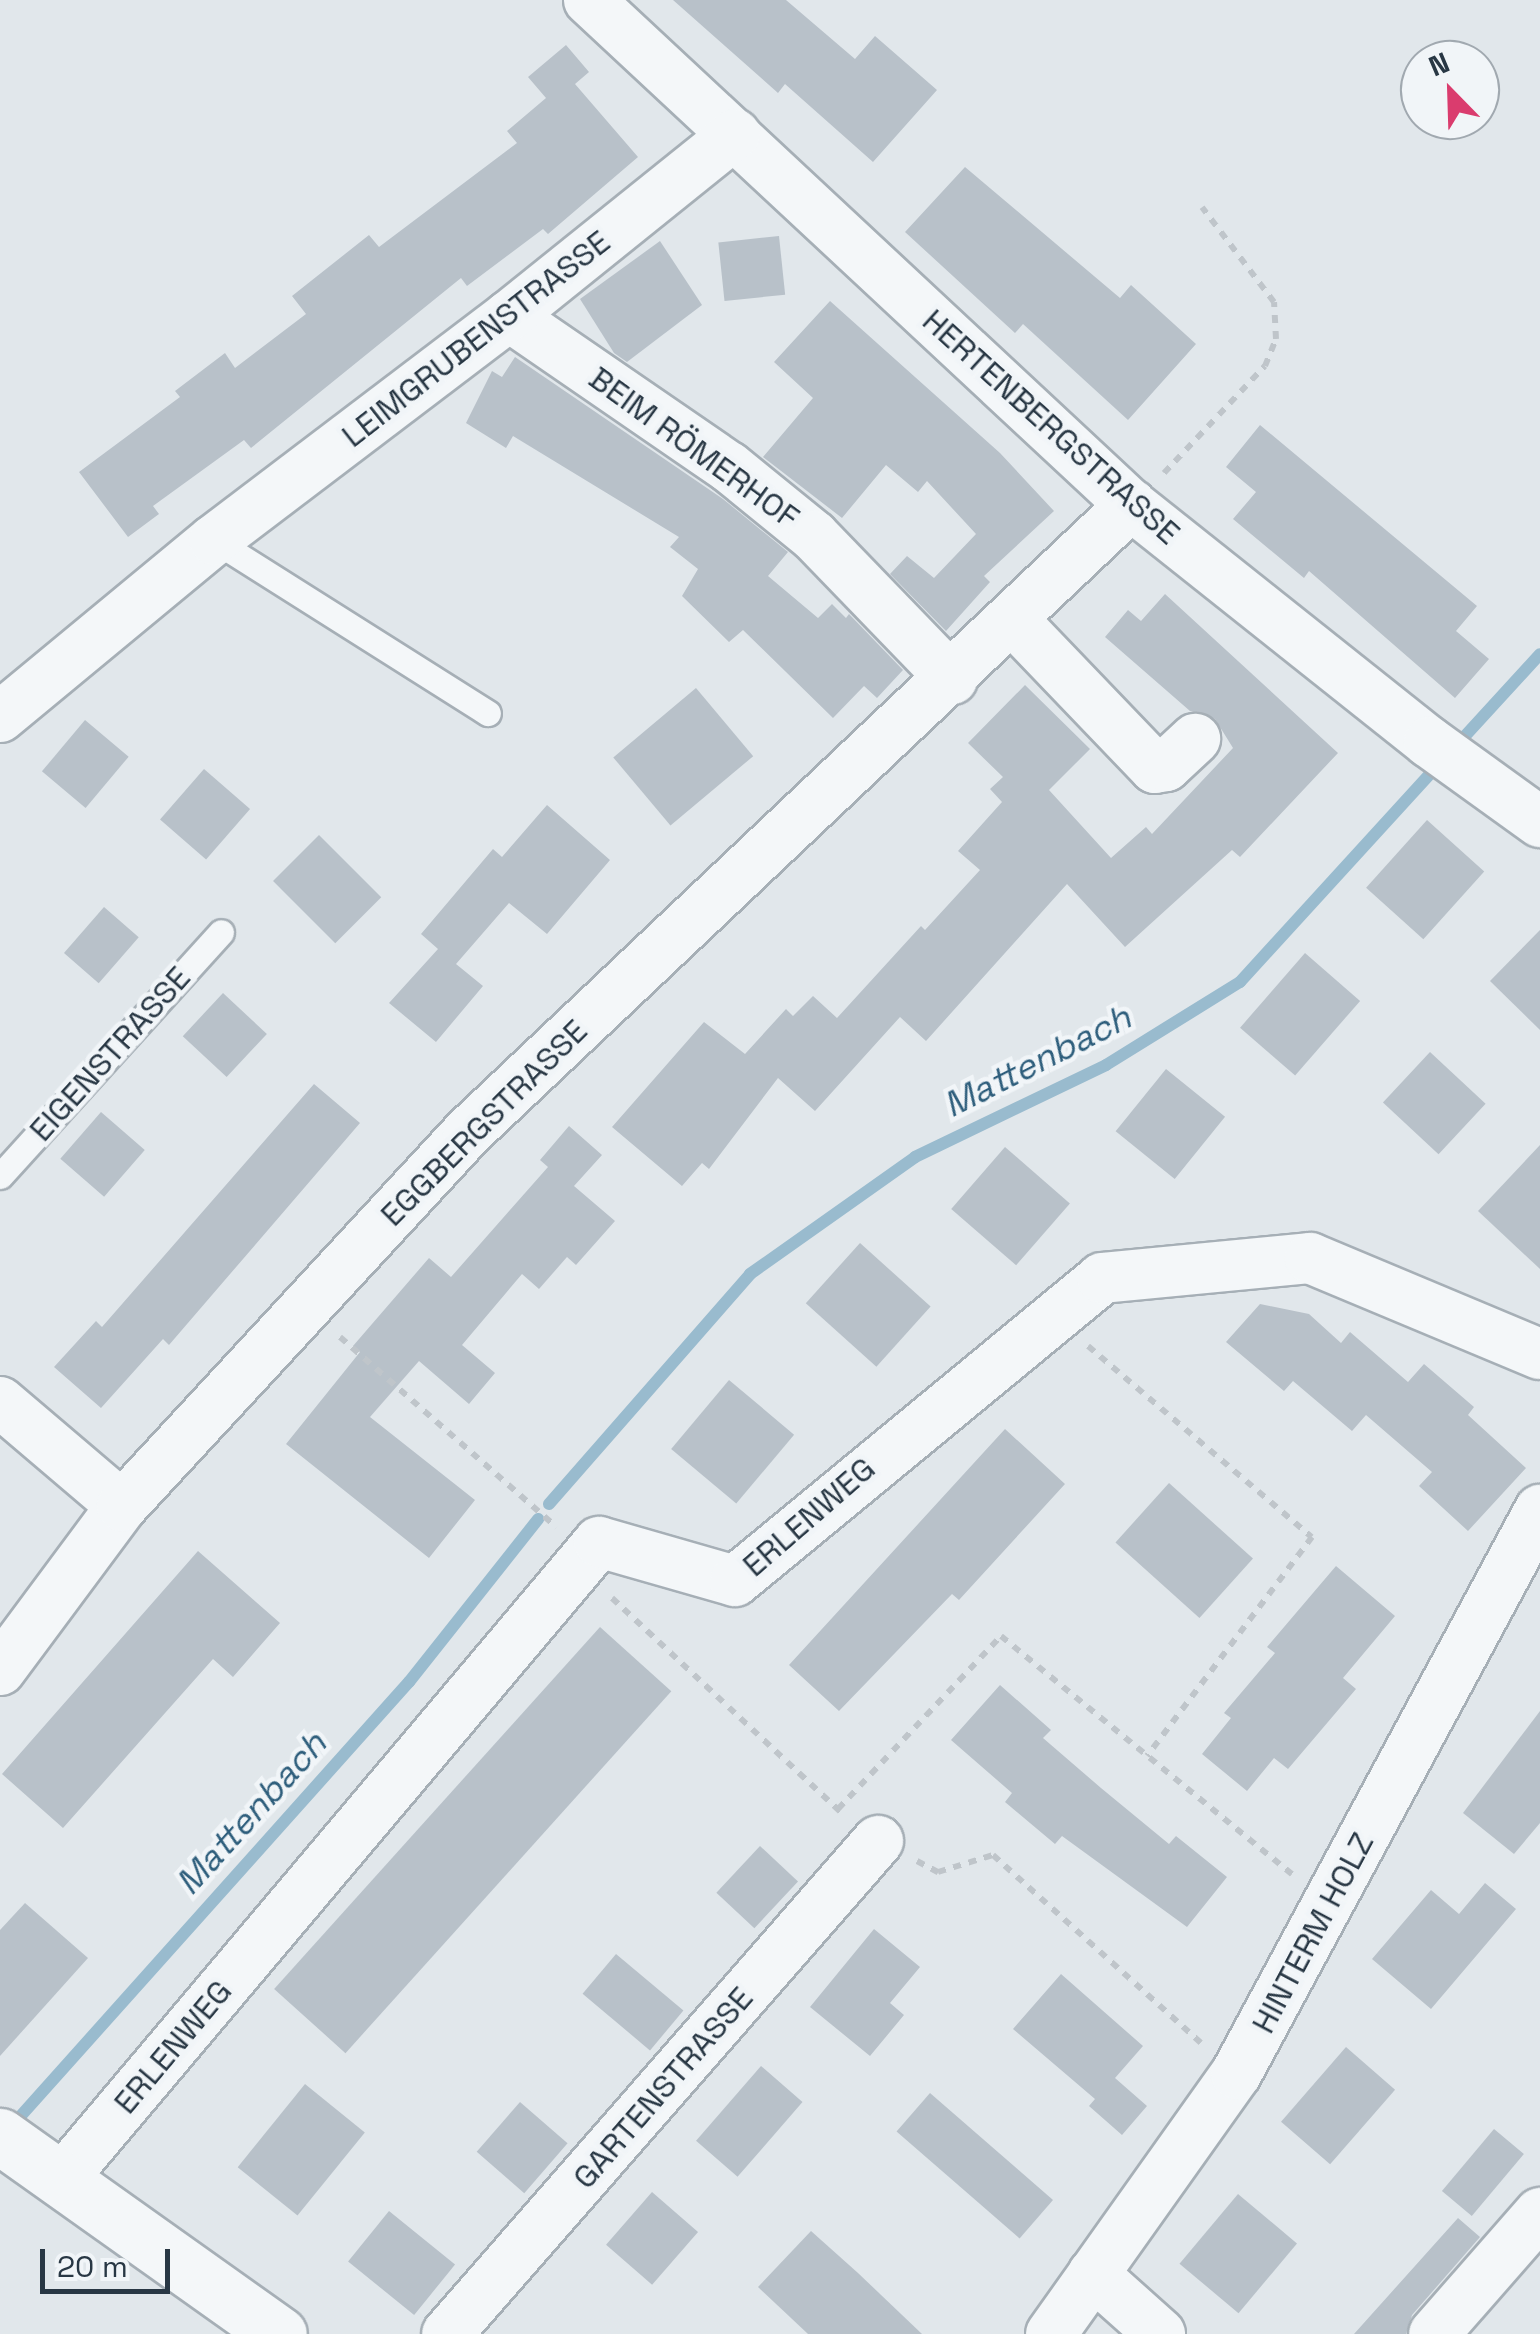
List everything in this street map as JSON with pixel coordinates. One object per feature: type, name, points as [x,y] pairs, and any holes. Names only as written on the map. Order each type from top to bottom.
[{"type":"street","name":"HERTENBERGSTRASSE","points":[[589,0],[1131,505],[1428,742],[1540,822]]},
{"type":"street","name":"LEIMGRUBENSTRASSE","points":[[0,717],[214,540],[509,316],[734,134]]},
{"type":"street","name":"BEIM RÖMERHOF","points":[[509,316],[729,467],[814,536],[952,678]]},
{"type":"street","name":"EGGBERGSTRASSE","points":[[0,1670],[122,1506],[468,1132],[1131,505]]},
{"type":"street","points":[[1013,620],[1155,768],[1166,766],[1196,739]]},
{"type":"street","name":"ERLENWEG","points":[[31,2160],[600,1542],[735,1581],[1102,1278],[1310,1258],[1540,1354]]},
{"type":"street","points":[[0,1402],[122,1506]]},
{"type":"street","name":"HINTERM HOLZ","points":[[1051,2334],[1236,2074],[1540,1510]]},
{"type":"street","name":"GARTENSTRASSE","points":[[447,2334],[878,1842]]},
{"type":"street","points":[[31,2160],[279,2334]]},
{"type":"street","points":[[1434,2334],[1540,2213]]},
{"type":"street","points":[[1093,2274],[1160,2334]]},
{"type":"lane","points":[[214,540],[488,713]]},
{"type":"lane","name":"EIGENSTRASSE","points":[[0,1176],[221,932]]},
{"type":"path","points":[[1131,505],[1230,407],[1265,366],[1276,338],[1274,302],[1202,207]]},
{"type":"path","points":[[306,1306],[588,1556]]},
{"type":"path","points":[[1053,1317],[1312,1536],[1147,1756]]},
{"type":"path","points":[[838,1809],[1000,1636],[1329,1904]]},
{"type":"building","points":[[673,0],[786,0],[855,59],[875,36],[937,90],[873,162],[785,84],[778,93]]},
{"type":"building","points":[[566,45],[589,72],[575,84],[638,157],[548,234],[543,229],[467,286],[461,278],[251,448],[244,440],[153,506],[159,514],[128,537],[79,472],[180,397],[175,391],[225,353],[235,368],[306,314],[292,296],[369,235],[379,247],[517,143],[507,131],[546,98],[528,77]]},
{"type":"building","points":[[965,167],[1120,298],[1131,285],[1196,344],[1128,420],[1023,324],[1015,333],[905,232]]},
{"type":"building","points":[[779,236],[785,295],[725,301],[718,242]]},
{"type":"building","points":[[660,241],[702,305],[627,362],[614,353],[580,299]]},
{"type":"building","points":[[830,301],[1000,453],[1054,511],[984,576],[990,582],[946,631],[890,574],[907,556],[934,578],[976,534],[927,481],[918,492],[886,465],[842,518],[763,457],[813,398],[774,362]]},
{"type":"building","points":[[515,357],[723,499],[788,552],[768,576],[818,618],[832,604],[846,618],[849,614],[903,670],[877,698],[864,686],[833,718],[743,630],[729,642],[682,596],[698,569],[670,547],[679,537],[513,436],[506,448],[466,423],[492,371],[502,377]]},
{"type":"building","points":[[1260,425],[1477,606],[1456,631],[1489,659],[1455,698],[1309,571],[1304,578],[1233,519],[1256,492],[1226,467]]},
{"type":"building","points":[[1165,594],[1338,753],[1240,857],[1232,850],[1125,947],[1067,884],[926,1041],[900,1017],[815,1111],[778,1078],[709,1169],[702,1163],[682,1186],[612,1127],[704,1022],[745,1054],[786,1009],[793,1016],[813,996],[837,1018],[921,926],[925,930],[980,870],[958,851],[1002,802],[990,789],[1003,777],[968,743],[1025,685],[1090,749],[1049,790],[1111,858],[1146,827],[1152,834],[1233,748],[1215,719],[1190,711],[1105,637],[1128,610],[1141,621]]},
{"type":"building","points":[[696,688],[753,756],[670,826],[613,757]]},
{"type":"building","points":[[85,720],[129,757],[86,808],[42,771]]},
{"type":"building","points":[[204,769],[250,809],[206,860],[160,820]]},
{"type":"building","points":[[547,805],[610,860],[547,934],[509,903],[456,964],[483,986],[436,1042],[389,1003],[438,949],[421,934],[493,849],[502,857]]},
{"type":"building","points":[[1427,820],[1484,872],[1423,939],[1366,888]]},
{"type":"building","points":[[319,835],[381,897],[335,943],[273,881]]},
{"type":"building","points":[[104,907],[139,937],[99,983],[64,953]]},
{"type":"building","points":[[1540,930],[1540,1030],[1490,981]]},
{"type":"building","points":[[1305,953],[1360,1001],[1295,1076],[1240,1028]]},
{"type":"building","points":[[223,993],[267,1034],[227,1077],[183,1036]]},
{"type":"building","points":[[1430,1052],[1486,1104],[1439,1154],[1383,1102]]},
{"type":"building","points":[[1166,1069],[1225,1117],[1175,1179],[1116,1131]]},
{"type":"building","points":[[314,1084],[360,1123],[169,1345],[163,1339],[101,1408],[54,1367],[96,1321],[102,1327]]},
{"type":"building","points":[[101,1112],[145,1150],[104,1197],[60,1159]]},
{"type":"building","points":[[569,1126],[602,1155],[574,1186],[615,1221],[576,1265],[567,1257],[539,1289],[522,1274],[462,1345],[495,1373],[469,1404],[419,1361],[370,1417],[475,1500],[429,1558],[286,1444],[360,1352],[353,1346],[429,1258],[451,1277],[548,1167],[540,1160]]},
{"type":"building","points":[[1540,1145],[1540,1269],[1478,1211]]},
{"type":"building","points":[[1005,1147],[1070,1203],[1016,1265],[951,1209]]},
{"type":"building","points":[[860,1243],[931,1307],[876,1367],[806,1303]]},
{"type":"building","points":[[1260,1304],[1309,1314],[1341,1343],[1350,1332],[1408,1382],[1424,1364],[1474,1407],[1468,1415],[1526,1468],[1468,1531],[1419,1486],[1432,1472],[1366,1415],[1352,1431],[1293,1381],[1284,1391],[1226,1342]]},
{"type":"building","points":[[729,1380],[794,1435],[736,1504],[671,1449]]},
{"type":"building","points":[[1005,1429],[1065,1484],[959,1600],[952,1594],[839,1711],[789,1665]]},
{"type":"building","points":[[1169,1483],[1253,1559],[1199,1618],[1115,1542]]},
{"type":"building","points":[[198,1551],[280,1623],[233,1677],[213,1659],[63,1828],[2,1774]]},
{"type":"building","points":[[1336,1566],[1395,1616],[1343,1678],[1356,1689],[1288,1769],[1274,1758],[1247,1791],[1202,1754],[1231,1718],[1224,1713],[1275,1653],[1267,1647]]},
{"type":"building","points":[[600,1627],[671,1691],[345,2053],[274,1989]]},
{"type":"building","points":[[1000,1685],[1051,1730],[1043,1738],[1101,1788],[1169,1844],[1176,1836],[1227,1877],[1187,1927],[1062,1836],[1055,1844],[1005,1802],[1012,1793],[951,1740]]},
{"type":"building","points":[[1540,1711],[1540,1823],[1514,1854],[1463,1813]]},
{"type":"building","points":[[760,1846],[798,1881],[754,1928],[716,1893]]},
{"type":"building","points":[[1485,1883],[1516,1909],[1431,2009],[1372,1959],[1431,1890],[1459,1914]]},
{"type":"building","points":[[25,1903],[88,1958],[0,2056],[0,1930]]},
{"type":"building","points":[[874,1929],[920,1967],[890,2003],[904,2015],[870,2056],[810,2007]]},
{"type":"building","points":[[616,1954],[683,2011],[650,2050],[583,1994]]},
{"type":"building","points":[[1061,1974],[1143,2046],[1115,2078],[1147,2106],[1122,2135],[1089,2106],[1095,2099],[1013,2029]]},
{"type":"building","points":[[1346,2047],[1395,2090],[1330,2164],[1281,2122]]},
{"type":"building","points":[[761,2066],[803,2102],[738,2177],[696,2141]]},
{"type":"building","points":[[305,2084],[365,2132],[298,2216],[238,2167]]},
{"type":"building","points":[[930,2093],[1053,2200],[1020,2238],[897,2131]]},
{"type":"building","points":[[520,2102],[568,2143],[524,2193],[477,2152]]},
{"type":"building","points":[[1494,2129],[1524,2154],[1472,2216],[1442,2191]]},
{"type":"building","points":[[652,2192],[698,2232],[652,2285],[606,2245]]},
{"type":"building","points":[[1238,2194],[1297,2243],[1238,2313],[1180,2264]]},
{"type":"building","points":[[389,2211],[455,2264],[414,2315],[348,2262]]},
{"type":"building","points":[[1458,2218],[1480,2237],[1412,2315],[1406,2334],[1354,2334]]},
{"type":"building","points":[[811,2231],[922,2334],[808,2334],[758,2287]]},
{"type":"waterway","name":"Mattenbach","points":[[1454,748],[1540,654]]},
{"type":"waterway","name":"Mattenbach","points":[[549,1504],[750,1274],[915,1157],[1106,1065],[1240,982],[1440,763]]},
{"type":"waterway","name":"Mattenbach","points":[[9,2129],[409,1682],[538,1519]]}]
